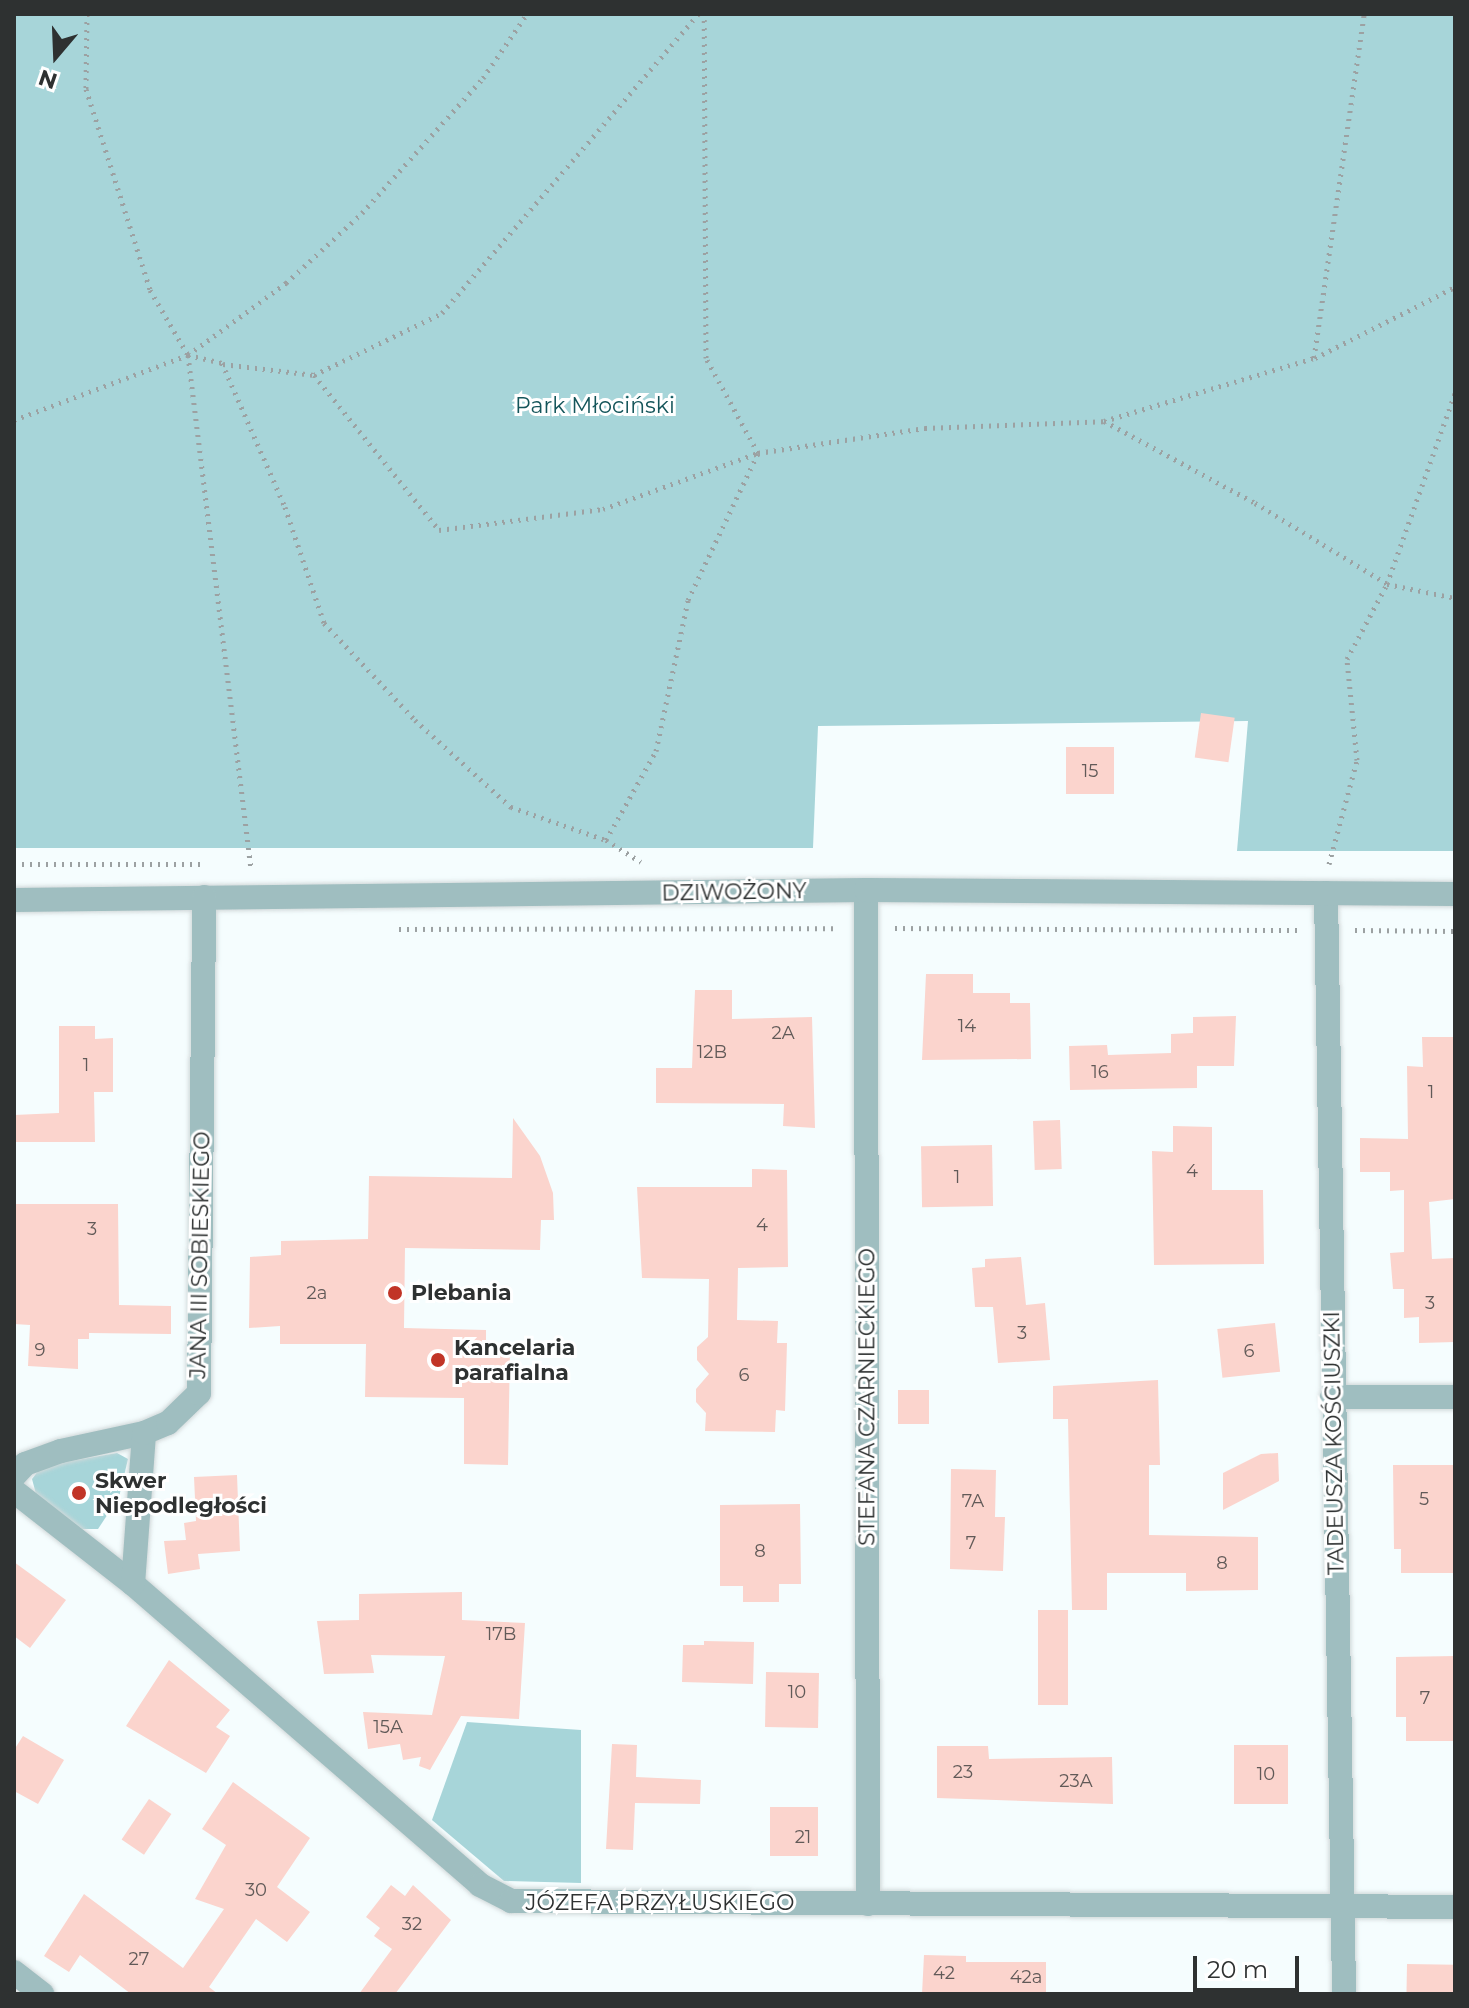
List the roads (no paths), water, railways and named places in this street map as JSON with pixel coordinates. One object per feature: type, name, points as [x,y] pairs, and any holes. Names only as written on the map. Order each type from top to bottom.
[{"type":"street","name":"DZIWOŻONY","points":[[14,900],[866,890],[1455,894]]},
{"type":"street","name":"STEFANA CZARNIECKIEGO","points":[[866,890],[868,1904]]},
{"type":"street","name":"TADEUSZA KOŚCIUSZKI","points":[[1326,893],[1344,1994]]},
{"type":"street","name":"JANA III SOBIESKIEGO","points":[[14,1476],[25,1464],[61,1451],[144,1433],[168,1423],[199,1393],[204,897]]},
{"type":"street","points":[[1332,1397],[1455,1397]]},
{"type":"street","points":[[133,1584],[144,1433]]},
{"type":"street","name":"JÓZEFA PRZYŁUSKIEGO","points":[[14,1491],[133,1584],[496,1895],[533,1905],[1455,1907]]},
{"type":"street","points":[[14,1972],[42,1994]]},
{"type":"place","name":"Plebania","points":[[395,1293]]},
{"type":"place","name":"Kancelaria parafialna","points":[[438,1360]]},
{"type":"place","name":"Skwer Niepodległości","points":[[79,1493]]},
{"type":"park label","name":"Park Młociński","points":[[595,406]]}]
